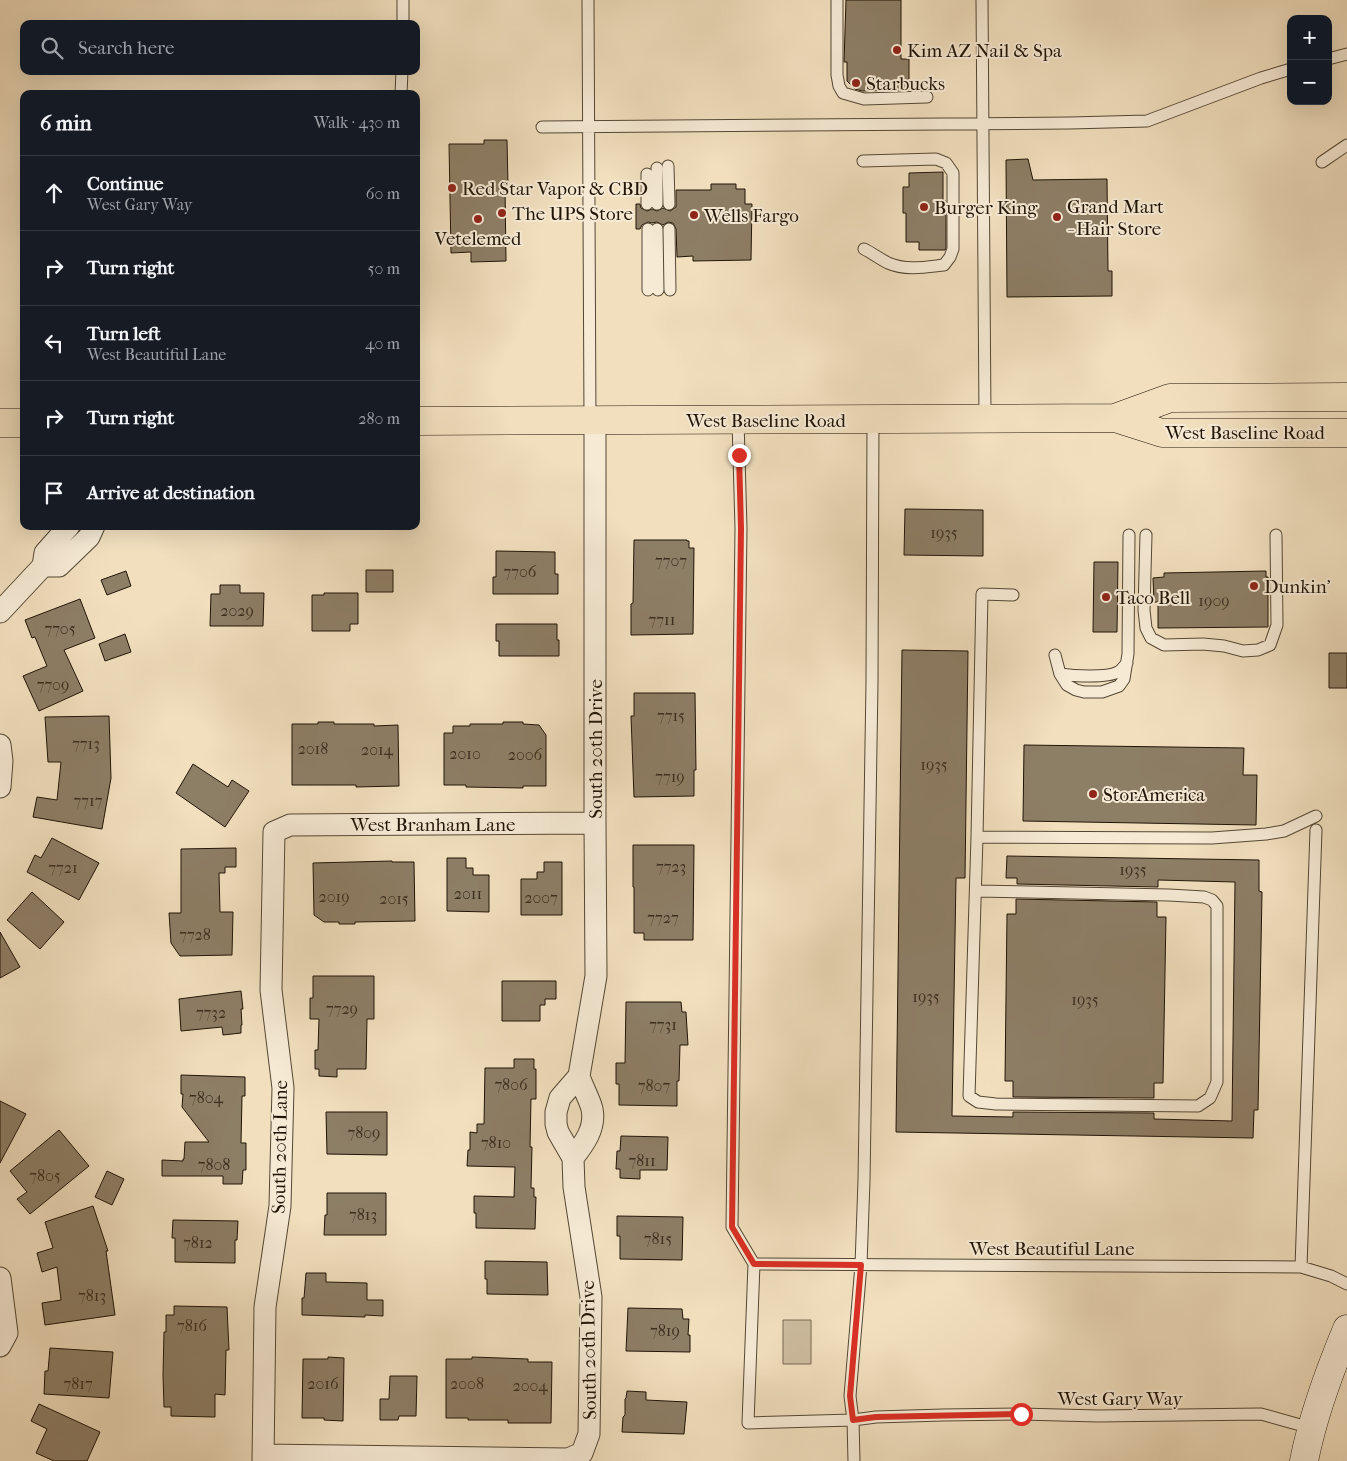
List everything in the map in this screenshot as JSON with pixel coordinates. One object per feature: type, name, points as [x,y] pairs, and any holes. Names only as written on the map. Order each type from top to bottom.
[{"type":"main road","name":"West Baseline Road","points":[[1115,418],[1170,398],[1347,396]]},
{"type":"main road","name":"West Baseline Road","points":[[420,421],[1115,418],[1162,434],[1347,433]]},
{"type":"main road","points":[[0,423],[20,423]]},
{"type":"main road","points":[[1304,1461],[1311,1428],[1329,1372],[1347,1329]]},
{"type":"street","name":"South 20th Drive","points":[[264,1458],[568,1459],[582,1453],[589,1434],[591,1297],[574,1187],[573,1158],[558,1132],[556,1112],[560,1098],[579,1076],[596,976],[593,421]]},
{"type":"street","points":[[0,612],[43,566],[45,553],[65,530]]},
{"type":"street","points":[[43,566],[59,566],[87,530]]},
{"type":"street","points":[[0,745],[2,760],[0,787]]},
{"type":"street","name":"West Branham Lane","points":[[274,832],[290,825],[594,823]]},
{"type":"street","name":"South 20th Lane","points":[[264,1458],[265,1307],[280,1206],[283,1088],[271,990],[274,832]]},
{"type":"street","points":[[573,1158],[585,1143],[591,1128],[592,1109],[579,1076]]},
{"type":"street","points":[[0,1278],[6,1333],[0,1346]]},
{"type":"lane","points":[[403,0],[403,20]]},
{"type":"lane","points":[[588,0],[593,421]]},
{"type":"lane","points":[[837,0],[837,75],[839,86],[843,93],[864,99],[926,96]]},
{"type":"lane","points":[[982,0],[985,419]]},
{"type":"lane","points":[[1332,58],[1347,54]]},
{"type":"lane","points":[[542,127],[1101,123],[1147,121],[1261,78],[1287,70]]},
{"type":"lane","points":[[401,90],[402,75]]},
{"type":"lane","points":[[1322,162],[1347,144]]},
{"type":"lane","points":[[863,161],[936,159],[946,163],[953,172],[953,248],[950,258],[944,265],[917,268],[903,267],[889,263],[864,249]]},
{"type":"lane","points":[[646,174],[658,204],[663,167]]},
{"type":"lane","points":[[653,290],[658,229],[670,290]]},
{"type":"lane","points":[[738,420],[741,528],[732,1227],[754,1264]]},
{"type":"lane","points":[[854,1461],[853,1420],[850,1396],[861,1265],[864,1180],[872,702],[874,420]]},
{"type":"lane","points":[[1055,654],[1060,674],[1067,685],[1076,690],[1102,692],[1119,686],[1124,679],[1127,663],[1129,535]]},
{"type":"lane","points":[[1146,535],[1144,610],[1146,628],[1151,638],[1164,645],[1203,644],[1224,646],[1243,651],[1258,650],[1270,645],[1277,626],[1276,535]]},
{"type":"lane","points":[[976,891],[1169,895],[1204,897],[1212,900],[1216,906],[1216,1082],[1210,1098],[1198,1106],[996,1104],[978,1102],[969,1096],[976,891],[978,837],[982,594],[1013,595]]},
{"type":"lane","points":[[1060,674],[1088,676],[1113,674],[1120,671],[1127,663]]},
{"type":"lane","points":[[978,837],[1212,838],[1284,831],[1316,816]]},
{"type":"lane","points":[[1301,1267],[1316,830]]},
{"type":"lane","name":"West Beautiful Lane","points":[[754,1264],[1301,1267],[1331,1276],[1347,1284]]},
{"type":"lane","name":"West Gary Way","points":[[754,1264],[748,1423],[853,1420],[876,1417],[1021,1414],[1098,1416],[1261,1414],[1311,1428]]},
{"type":"shaded area","points":[[783,1320],[811,1320],[811,1364],[783,1364]]},
{"type":"building","points":[[846,0],[901,0],[901,59],[909,59],[909,90],[862,91],[855,89],[847,81],[847,62],[844,62]]},
{"type":"building","name":"Vetelemed","points":[[484,140],[507,140],[508,186],[505,186],[506,261],[471,262],[471,252],[451,253],[449,144],[484,144]]},
{"type":"building","name":"Grand Mart - Hair Store","points":[[1028,159],[1033,180],[1107,179],[1108,271],[1112,271],[1112,296],[1007,297],[1006,160]]},
{"type":"building","name":"Burger King","points":[[943,172],[943,201],[946,201],[946,248],[945,250],[919,250],[919,242],[906,242],[906,213],[903,213],[903,187],[909,187],[909,173]]},
{"type":"building","name":"Wells Fargo","points":[[711,184],[736,184],[736,189],[745,189],[745,204],[752,204],[751,260],[693,261],[693,256],[677,257],[676,229],[673,223],[668,222],[663,225],[657,222],[648,222],[642,225],[640,229],[636,229],[636,204],[640,204],[641,208],[647,211],[652,209],[657,211],[663,208],[670,211],[676,207],[676,190],[711,190]]},
{"type":"building","points":[[905,509],[983,510],[983,556],[904,555]]},
{"type":"building","points":[[634,540],[687,540],[689,541],[689,548],[694,548],[693,634],[631,635]]},
{"type":"building","points":[[496,551],[555,552],[555,574],[558,574],[558,594],[493,594],[493,577],[496,577]]},
{"type":"building","name":"Taco Bell","points":[[1094,562],[1118,562],[1117,632],[1093,632]]},
{"type":"building","points":[[366,570],[393,570],[393,592],[366,592]]},
{"type":"building","points":[[126,571],[131,586],[107,595],[101,580]]},
{"type":"building","points":[[1266,571],[1266,577],[1268,577],[1268,627],[1158,628],[1158,602],[1154,602],[1153,578],[1164,577],[1164,573]]},
{"type":"building","points":[[220,585],[240,585],[240,593],[264,593],[263,626],[210,626],[211,594],[220,594]]},
{"type":"building","points":[[324,593],[358,593],[358,624],[350,624],[350,631],[312,631],[312,595],[324,595]]},
{"type":"building","points":[[80,599],[95,638],[64,650],[83,691],[39,711],[23,676],[47,666],[35,637],[32,638],[25,620]]},
{"type":"building","points":[[496,624],[557,624],[559,656],[499,656],[499,641],[496,641]]},
{"type":"building","points":[[125,634],[131,652],[105,661],[99,644]]},
{"type":"building","points":[[902,650],[968,651],[965,878],[956,878],[952,1116],[1013,1117],[1013,1112],[1154,1113],[1154,1119],[1232,1121],[1235,882],[1158,880],[1158,887],[1017,884],[1017,878],[1006,878],[1007,856],[1259,860],[1259,891],[1262,892],[1258,1110],[1254,1110],[1253,1138],[896,1132]]},
{"type":"building","points":[[1329,653],[1347,653],[1347,688],[1329,688]]},
{"type":"building","points":[[634,693],[695,693],[696,770],[694,770],[694,796],[634,797],[631,716],[634,716]]},
{"type":"building","points":[[109,716],[111,778],[102,829],[33,817],[37,797],[57,800],[61,762],[48,762],[45,717]]},
{"type":"building","points":[[318,722],[374,724],[374,726],[398,725],[399,786],[292,785],[292,724],[318,724]]},
{"type":"building","points":[[503,722],[523,722],[523,724],[539,725],[546,735],[546,786],[523,786],[523,788],[444,785],[444,733],[453,733],[453,726],[503,724]]},
{"type":"building","points":[[1024,745],[1244,748],[1243,775],[1257,775],[1256,825],[1023,821]]},
{"type":"building","points":[[193,764],[228,787],[232,780],[249,791],[225,827],[176,793]]},
{"type":"building","points":[[52,838],[99,863],[79,900],[27,872],[35,855],[41,858]]},
{"type":"building","points":[[633,845],[694,845],[693,940],[644,940],[644,933],[634,933]]},
{"type":"building","points":[[236,848],[236,867],[225,867],[225,873],[219,873],[220,912],[233,912],[232,955],[180,956],[171,943],[169,913],[181,913],[181,849]]},
{"type":"building","points":[[447,858],[466,858],[466,868],[473,868],[473,875],[489,875],[489,912],[447,911]]},
{"type":"building","points":[[414,862],[415,921],[339,924],[339,922],[324,922],[314,915],[313,863]]},
{"type":"building","points":[[544,862],[562,862],[562,915],[521,915],[521,879],[537,879],[537,872],[544,872]]},
{"type":"building","points":[[32,892],[64,922],[40,949],[7,920]]},
{"type":"building","points":[[1016,899],[1157,902],[1157,917],[1166,917],[1163,1083],[1154,1083],[1154,1098],[1013,1097],[1013,1081],[1005,1081],[1007,914],[1016,914]]},
{"type":"building","points":[[0,932],[20,967],[0,978]]},
{"type":"building","points":[[313,976],[374,976],[374,1019],[367,1019],[366,1069],[337,1069],[337,1077],[319,1076],[319,1069],[315,1069],[315,1050],[318,1050],[319,1019],[310,1019],[310,998],[313,998]]},
{"type":"building","points":[[502,981],[556,981],[556,999],[545,999],[545,1005],[540,1005],[540,1021],[502,1021]]},
{"type":"building","points":[[241,991],[243,1009],[241,1009],[241,1033],[223,1035],[222,1027],[181,1031],[179,999]]},
{"type":"building","points":[[626,1002],[681,1002],[682,1012],[686,1012],[688,1045],[680,1045],[677,1106],[619,1105],[616,1063],[625,1063]]},
{"type":"building","points":[[514,1059],[534,1059],[534,1069],[536,1069],[536,1099],[531,1099],[530,1147],[532,1147],[531,1188],[534,1188],[534,1197],[536,1197],[535,1229],[476,1228],[474,1196],[514,1197],[515,1167],[467,1166],[468,1150],[470,1150],[470,1132],[477,1133],[477,1124],[484,1124],[485,1068],[514,1068]]},
{"type":"building","points":[[181,1075],[245,1077],[245,1096],[242,1096],[241,1143],[246,1143],[246,1170],[243,1170],[242,1184],[223,1184],[223,1176],[162,1176],[162,1160],[183,1161],[185,1142],[209,1142],[182,1107]]},
{"type":"building","points":[[0,1101],[26,1114],[0,1163]]},
{"type":"building","points":[[326,1112],[387,1112],[387,1155],[327,1154]]},
{"type":"building","points":[[59,1130],[89,1166],[30,1214],[17,1199],[27,1192],[10,1171]]},
{"type":"building","points":[[621,1136],[668,1137],[667,1170],[640,1170],[640,1179],[620,1178],[620,1169],[616,1169],[617,1151],[620,1151]]},
{"type":"building","points":[[107,1171],[124,1179],[112,1205],[95,1197]]},
{"type":"building","points":[[327,1193],[386,1193],[386,1235],[324,1235],[325,1215],[327,1215]]},
{"type":"building","points":[[93,1206],[108,1251],[106,1251],[115,1315],[45,1325],[42,1303],[61,1300],[57,1267],[42,1272],[37,1253],[53,1248],[45,1222]]},
{"type":"building","points":[[617,1216],[683,1217],[682,1260],[620,1259],[620,1236],[617,1236]]},
{"type":"building","points":[[173,1220],[238,1221],[237,1240],[235,1240],[235,1263],[175,1262],[175,1238],[172,1238]]},
{"type":"building","points":[[485,1261],[547,1262],[548,1295],[487,1294]]},
{"type":"building","points":[[306,1273],[326,1273],[326,1282],[367,1283],[367,1300],[383,1300],[383,1316],[302,1315],[302,1298],[304,1298]]},
{"type":"building","points":[[174,1306],[227,1307],[229,1350],[226,1350],[225,1395],[215,1394],[215,1417],[171,1416],[171,1407],[164,1407],[164,1332],[166,1332],[166,1315],[174,1315]]},
{"type":"building","points":[[628,1308],[682,1309],[683,1319],[689,1319],[690,1352],[626,1351]]},
{"type":"building","points":[[50,1348],[113,1352],[109,1398],[44,1394],[45,1371],[48,1371]]},
{"type":"building","points":[[328,1357],[344,1358],[343,1421],[324,1420],[324,1418],[302,1418],[303,1359],[328,1359]]},
{"type":"building","points":[[472,1357],[552,1362],[551,1423],[508,1423],[508,1420],[446,1418],[446,1359],[472,1359]]},
{"type":"building","points":[[390,1376],[417,1376],[416,1416],[399,1416],[398,1420],[380,1420],[380,1399],[389,1399]]},
{"type":"building","points":[[627,1391],[646,1392],[646,1400],[687,1402],[684,1434],[622,1432]]},
{"type":"building","points":[[39,1404],[100,1432],[87,1461],[54,1461],[36,1453],[47,1429],[31,1421]]},
{"type":"place","name":"Kim AZ Nail & Spa","points":[[897,50]]},
{"type":"place","name":"Starbucks","points":[[856,83]]},
{"type":"place","name":"Red Star Vapor & CBD","points":[[452,188]]},
{"type":"place","name":"Burger King","points":[[924,207]]},
{"type":"place","name":"The UPS Store","points":[[502,213]]},
{"type":"place","name":"Wells Fargo","points":[[694,215]]},
{"type":"place","name":"Grand Mart - Hair Store","points":[[1057,217]]},
{"type":"place","name":"Vetelemed","points":[[478,219]]},
{"type":"place","name":"Dunkin'","points":[[1254,586]]},
{"type":"place","name":"Taco Bell","points":[[1106,597]]},
{"type":"place","name":"StorAmerica","points":[[1093,794]]},
{"type":"route","points":[[739,455],[741,528],[732,1227],[754,1264],[861,1265],[850,1396],[853,1420],[876,1417],[1021,1414]]}]
